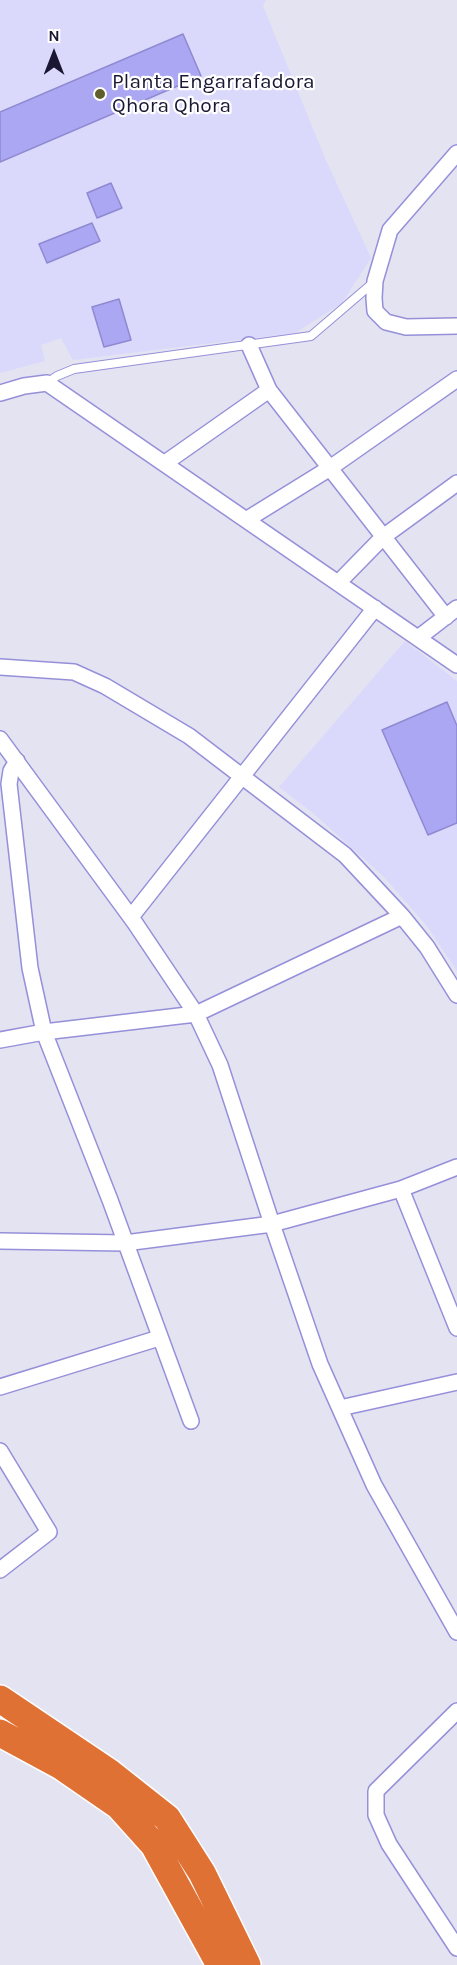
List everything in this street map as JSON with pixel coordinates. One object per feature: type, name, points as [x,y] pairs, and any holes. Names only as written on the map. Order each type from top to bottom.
[{"type":"highway","points":[[0,1699],[110,1773],[167,1818],[202,1873],[247,1965]]},
{"type":"highway","points":[[0,1733],[61,1766],[119,1806],[154,1845],[220,1965]]},
{"type":"street","points":[[457,153],[390,230],[375,281],[375,311],[386,322],[406,327],[457,326]]},
{"type":"street","points":[[249,345],[269,390],[383,537],[451,612],[418,638]]},
{"type":"street","points":[[246,520],[330,468],[457,379]]},
{"type":"street","points":[[0,393],[24,386],[47,383],[457,664]]},
{"type":"street","points":[[165,463],[269,390]]},
{"type":"street","points":[[338,583],[383,537],[457,483]]},
{"type":"street","points":[[130,917],[375,608]]},
{"type":"street","points":[[0,667],[74,672],[105,686],[189,736],[345,855],[402,916],[427,947],[457,995]]},
{"type":"street","points":[[0,739],[130,917],[196,1014],[220,1065],[320,1364],[374,1485],[457,1632]]},
{"type":"street","points":[[16,761],[10,771],[9,784],[30,968],[44,1032],[110,1200],[190,1421]]},
{"type":"street","points":[[0,1040],[44,1032],[196,1014],[402,916]]},
{"type":"street","points":[[0,1241],[125,1243],[272,1224],[401,1189],[457,1167]]},
{"type":"street","points":[[401,1189],[457,1328]]},
{"type":"street","points":[[0,1387],[159,1338]]},
{"type":"street","points":[[340,1408],[457,1382]]},
{"type":"street","points":[[0,1452],[49,1532],[0,1570]]},
{"type":"street","points":[[457,1711],[376,1791],[376,1815],[389,1844],[457,1948]]},
{"type":"lane","points":[[47,383],[74,369],[311,336],[375,281]]},
{"type":"shaded area","points":[[0,0],[266,0],[263,6],[325,158],[371,258],[342,303],[295,333],[73,360],[61,338],[41,345],[45,361],[0,373]]},
{"type":"shaded area","points":[[405,641],[457,681],[457,971],[427,926],[384,877],[313,813],[279,787]]},
{"type":"building","name":"Planta Engarrafadora Qhora Qhora","points":[[183,34],[201,76],[0,162],[0,112]]},
{"type":"building","points":[[111,183],[122,208],[97,218],[87,193]]},
{"type":"building","points":[[92,223],[100,241],[47,263],[39,244]]},
{"type":"building","points":[[119,299],[131,340],[104,347],[92,307]]},
{"type":"building","points":[[447,702],[457,726],[457,823],[428,835],[382,730]]},
{"type":"place","name":"Planta Engarrafadora Qhora Qhora","points":[[100,94]]}]
